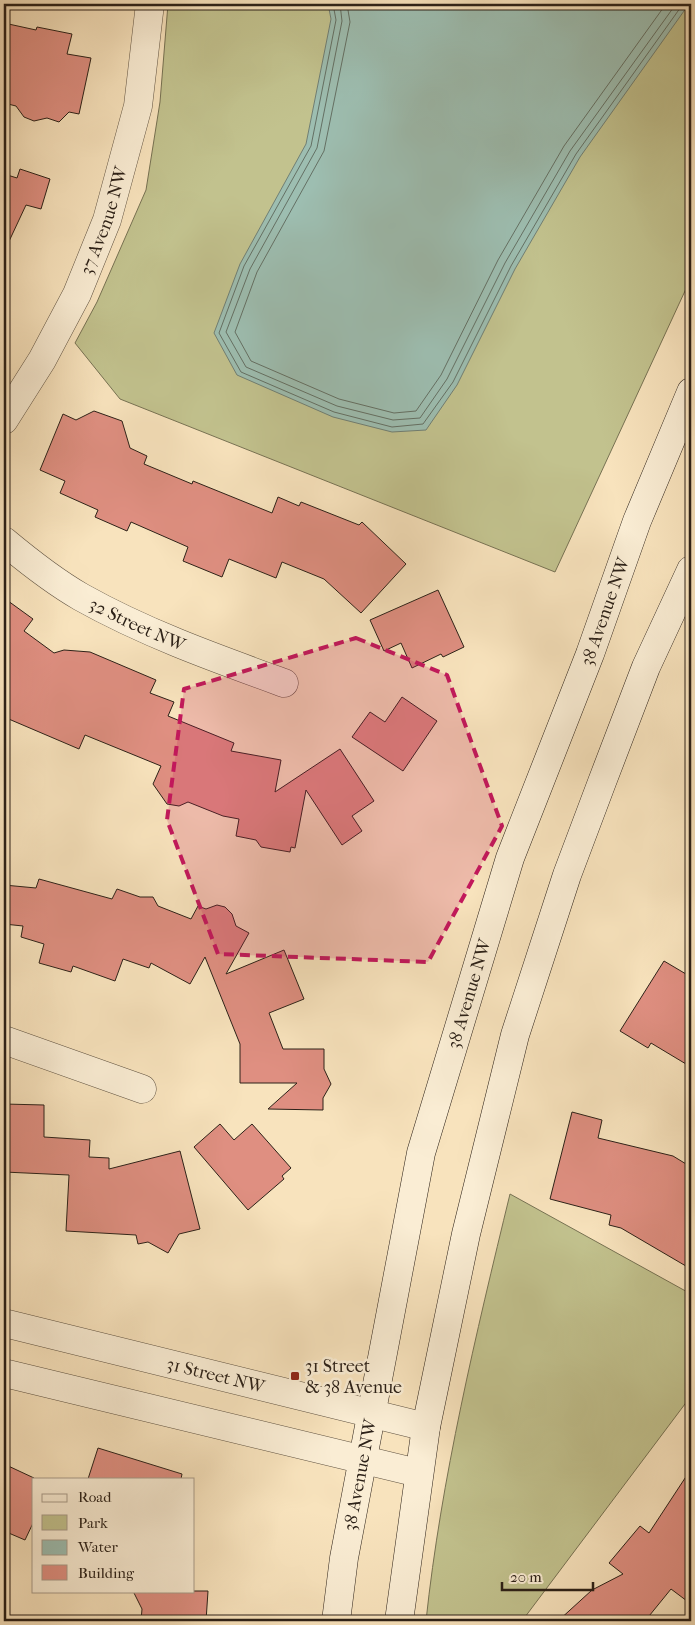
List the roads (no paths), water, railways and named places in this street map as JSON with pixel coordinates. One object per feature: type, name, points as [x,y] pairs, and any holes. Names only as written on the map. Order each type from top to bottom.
[{"type":"main road","name":"37 Avenue NW","points":[[4,420],[42,360],[77,294],[107,220],[138,106],[150,4]]},
{"type":"main road","name":"38 Avenue NW","points":[[336,1621],[344,1558],[421,1154],[510,858],[590,654],[637,521],[691,392]]},
{"type":"main road","name":"32 Street NW","points":[[4,541],[40,571],[81,597],[179,644],[284,683]]},
{"type":"main road","points":[[399,1621],[418,1472],[426,1427],[466,1234],[515,1035],[568,875],[602,782],[646,667],[691,570]]},
{"type":"main road","points":[[4,1040],[142,1089]]},
{"type":"main road","name":"31 Street NW","points":[[4,1323],[426,1427]]},
{"type":"main road","points":[[4,1373],[418,1472]]},
{"type":"water","points":[[328,4],[689,4],[580,157],[515,269],[457,385],[426,430],[392,432],[333,417],[237,375],[214,333],[240,264],[306,144],[331,19]]},
{"type":"place","name":"31 Street & 38 Avenue","points":[[295,1376]]}]
